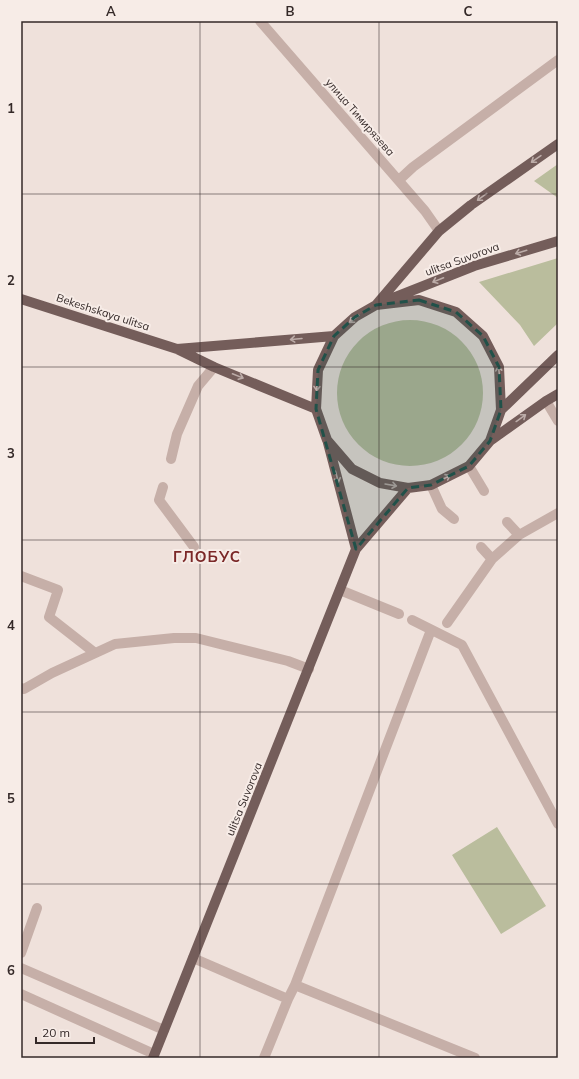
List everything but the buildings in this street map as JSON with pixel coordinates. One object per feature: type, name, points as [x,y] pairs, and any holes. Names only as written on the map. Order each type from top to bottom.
[{"type":"main road","points":[[376,306],[439,232],[471,205],[558,144]]},
{"type":"main road","name":"ulitsa Suvorova","points":[[376,306],[474,266],[558,241]]},
{"type":"main road","name":"Bekeshskaya ulitsa","points":[[21,299],[177,349],[214,367],[316,409]]},
{"type":"main road","points":[[356,549],[327,440],[316,409],[318,370],[334,336],[355,317],[376,306],[420,300],[456,312],[483,336],[499,367],[501,410],[490,441]]},
{"type":"main road","name":"Bekeshskaya ulitsa","points":[[177,349],[334,336]]},
{"type":"main road","points":[[501,410],[558,355]]},
{"type":"main road","points":[[327,440],[352,469],[380,483],[408,488],[431,486],[469,466],[490,441],[558,394]]},
{"type":"main road","name":"ulitsa Suvorova","points":[[154,1056],[356,549],[408,488]]},
{"type":"street","name":"улица Тимирязева","points":[[260,21],[399,180],[425,211],[439,232]]},
{"type":"street","points":[[399,180],[413,167],[558,60]]},
{"type":"street","points":[[171,459],[177,434],[198,386],[214,367]]},
{"type":"street","points":[[546,401],[558,421]]},
{"type":"street","points":[[469,466],[484,491]]},
{"type":"street","points":[[431,486],[442,509],[454,519]]},
{"type":"street","points":[[163,487],[159,500],[194,547]]},
{"type":"street","points":[[447,623],[492,559],[518,535],[558,514]]},
{"type":"street","points":[[507,522],[518,535]]},
{"type":"street","points":[[481,547],[492,559]]},
{"type":"street","points":[[21,576],[58,590],[49,617],[95,653]]},
{"type":"street","points":[[340,590],[399,614]]},
{"type":"street","points":[[412,620],[462,645],[558,824]]},
{"type":"street","points":[[264,1058],[295,985],[431,630]]},
{"type":"street","points":[[21,688],[24,689],[115,644],[174,638],[196,638],[288,661],[309,669]]},
{"type":"street","points":[[21,953],[37,908]]},
{"type":"street","points":[[193,958],[288,999]]},
{"type":"street","points":[[21,968],[164,1030]]},
{"type":"street","points":[[295,985],[475,1058]]},
{"type":"street","points":[[21,994],[154,1056]]},
{"type":"highlighted area","points":[[419,300],[456,312],[483,336],[499,367],[501,410],[490,441],[469,466],[431,485],[408,488],[356,549],[316,409],[318,370],[334,336],[355,317],[376,305]]},
{"type":"green space","points":[[558,164],[558,198],[534,181]]},
{"type":"green space","points":[[558,258],[558,323],[534,346],[520,325],[479,282]]},
{"type":"green space","points":[[410,320],[431,323],[438,326],[456,337],[466,347],[480,372],[483,393],[480,414],[477,421],[466,439],[456,449],[431,463],[410,466],[389,463],[382,460],[364,449],[354,439],[340,414],[337,393],[340,372],[343,365],[354,347],[364,337],[389,323]]},
{"type":"green space","points":[[497,827],[546,906],[501,934],[452,855]]},
{"type":"district","name":"ГЛОБУС","points":[[207,556]]}]
